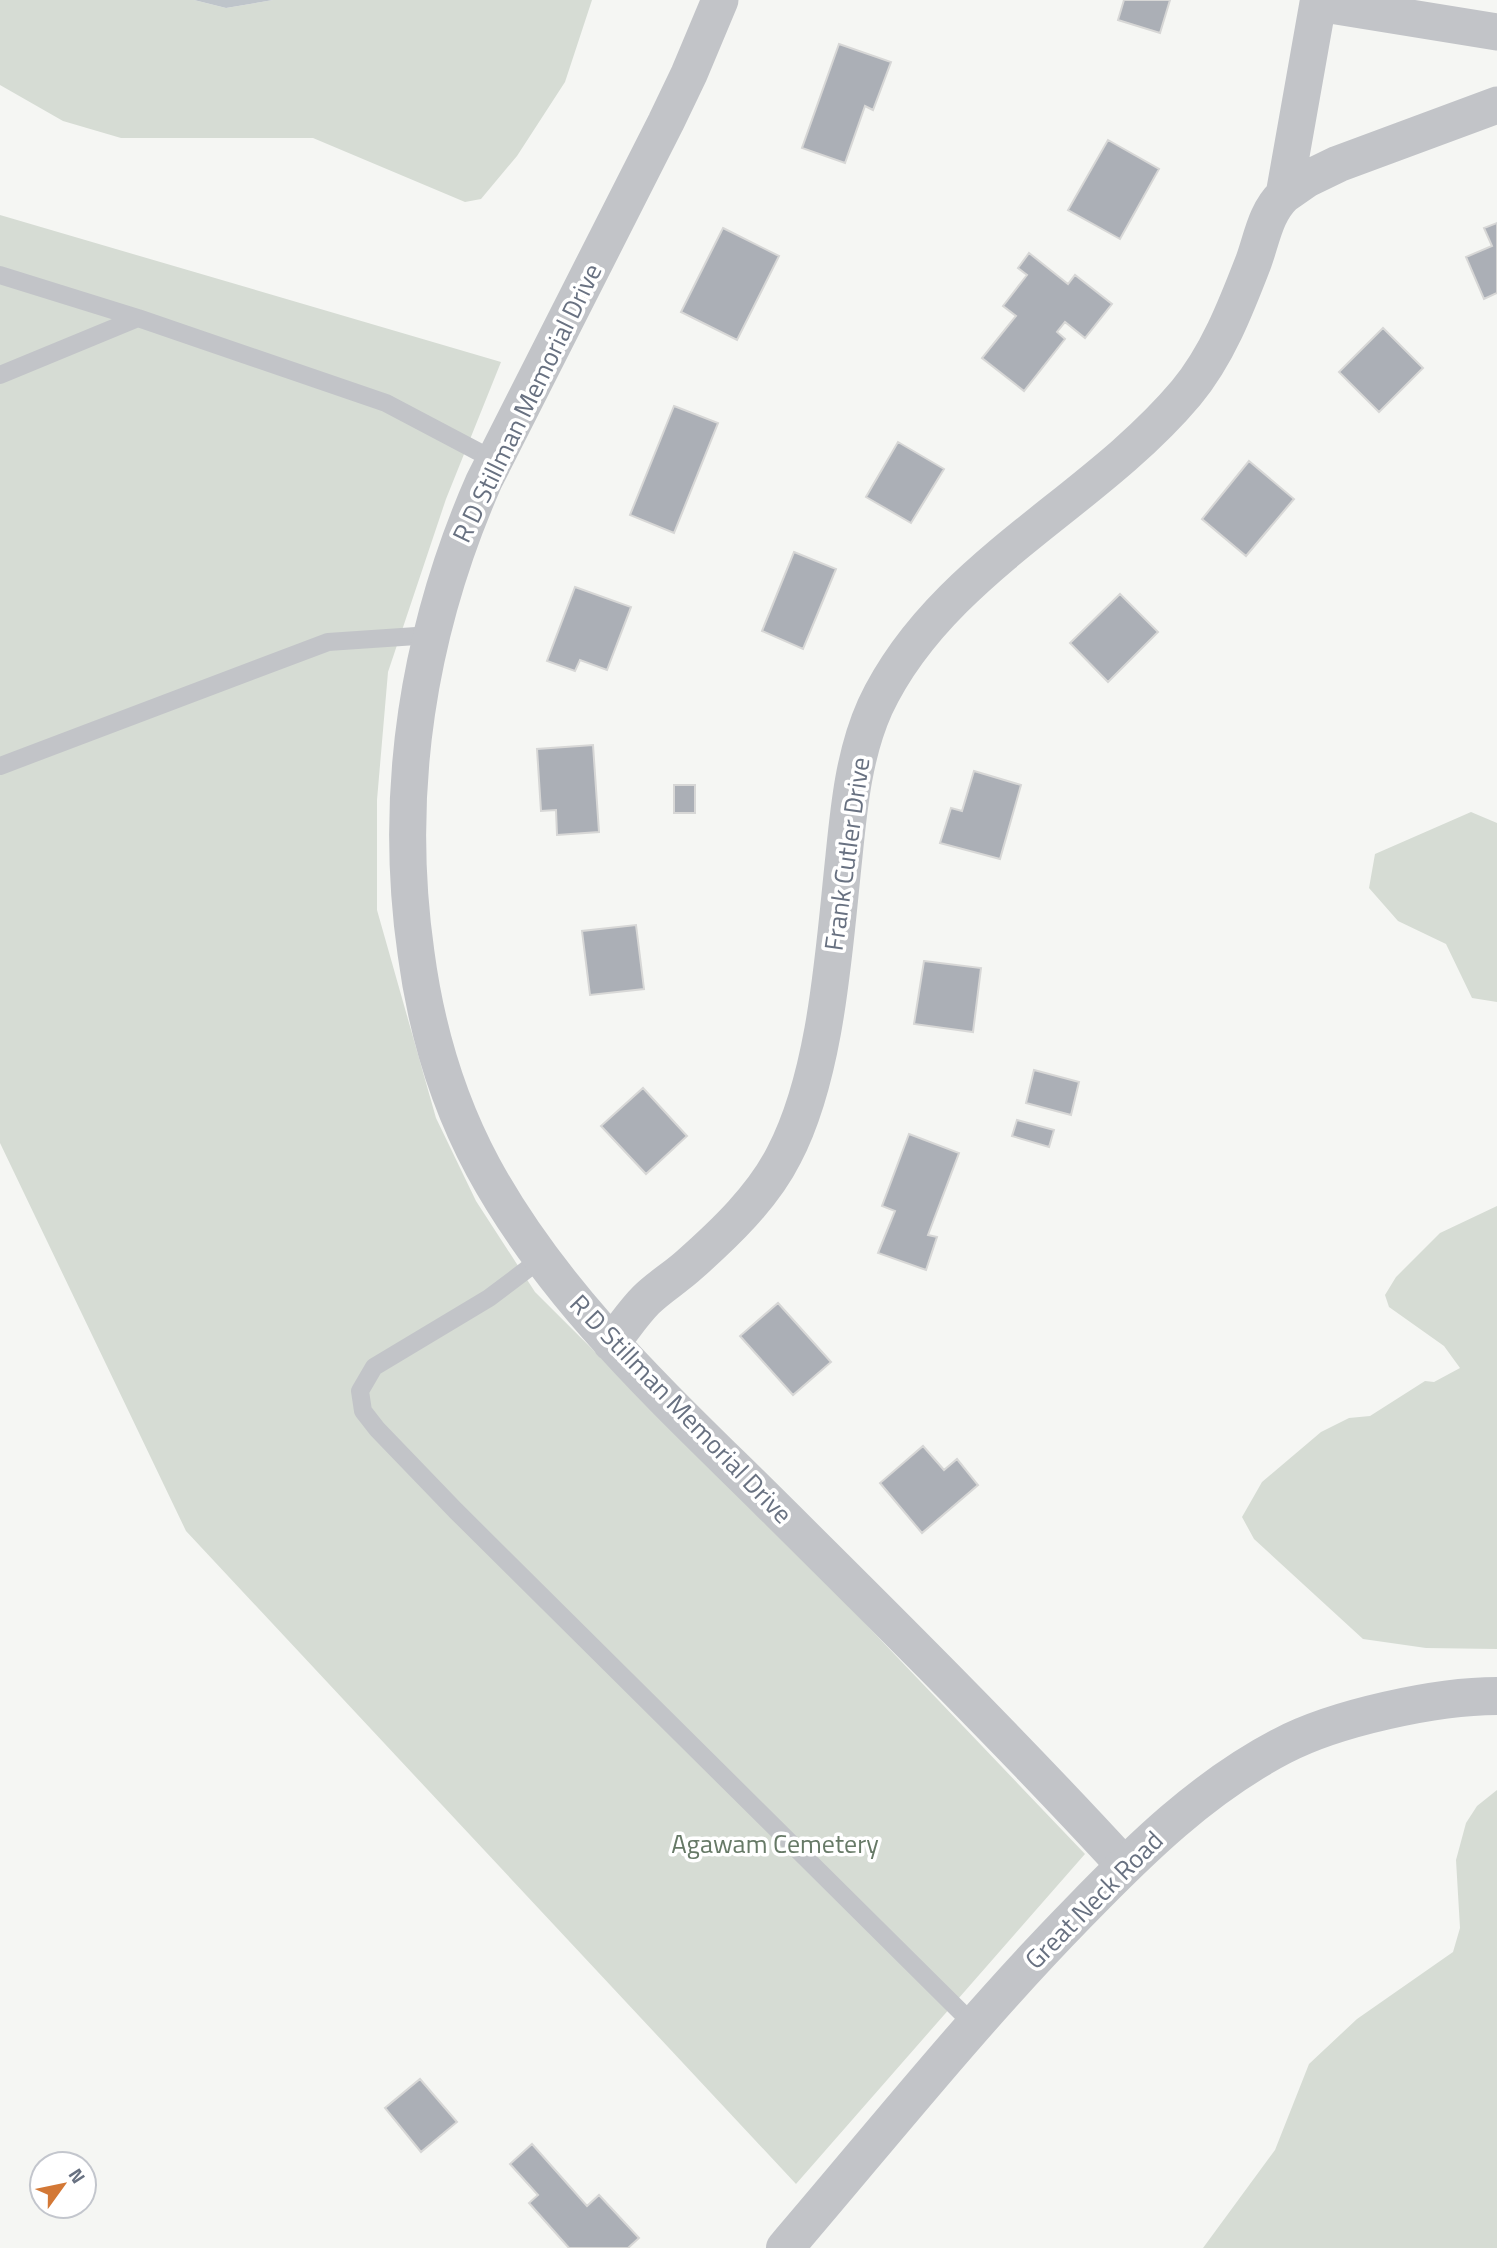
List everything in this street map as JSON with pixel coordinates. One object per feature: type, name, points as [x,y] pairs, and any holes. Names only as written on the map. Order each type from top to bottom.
[{"type":"street","name":"R D Stillman Memorial Drive","points":[[720,0],[666,122],[494,460],[463,528],[448,573],[431,635],[415,714],[406,814],[408,883],[419,979],[437,1056],[464,1131],[503,1203],[542,1258],[611,1343],[642,1376],[1012,1745],[1124,1865]]},
{"type":"street","name":"Frank Cutler Drive","points":[[1284,195],[1318,4],[1497,32]]},
{"type":"street","name":"Frank Cutler Drive","points":[[611,1343],[647,1299],[689,1265],[748,1205],[773,1173],[796,1130],[813,1074],[826,1010],[849,802],[857,764],[868,727],[886,688],[928,629],[961,593],[1149,433],[1189,390],[1235,308],[1274,204],[1307,179],[1338,164],[1497,105]]},
{"type":"street","name":"Great Neck Road","points":[[785,2248],[1029,1963],[1124,1865],[1217,1786],[1282,1746],[1329,1727],[1405,1708],[1460,1698],[1497,1696]]},
{"type":"lane","points":[[0,275],[138,318],[386,403],[494,460]]},
{"type":"lane","points":[[0,375],[138,318]]},
{"type":"lane","points":[[0,766],[328,642],[431,635]]},
{"type":"lane","points":[[542,1258],[489,1298],[374,1367],[360,1391],[363,1411],[456,1511],[975,2025]]},
{"type":"green space","points":[[0,0],[194,0],[226,8],[273,0],[592,0],[565,82],[517,156],[481,199],[465,202],[313,138],[121,138],[63,121],[0,85]]},
{"type":"green space","name":"Agawam Cemetery","points":[[0,215],[501,362],[446,499],[388,672],[377,800],[377,910],[436,1118],[476,1201],[535,1292],[817,1573],[1085,1854],[796,2184],[186,1531],[0,1143]]},
{"type":"green space","points":[[1471,812],[1497,823],[1497,1002],[1472,998],[1446,944],[1398,921],[1369,888],[1375,854]]},
{"type":"green space","points":[[1497,1206],[1497,1649],[1426,1648],[1363,1639],[1254,1539],[1242,1517],[1262,1482],[1321,1432],[1349,1418],[1370,1416],[1425,1381],[1434,1382],[1460,1368],[1444,1346],[1389,1307],[1385,1295],[1396,1277],[1440,1233]]},
{"type":"green space","points":[[1497,1790],[1497,2248],[1203,2248],[1275,2150],[1309,2064],[1357,2019],[1453,1952],[1460,1928],[1456,1860],[1466,1823],[1477,1806]]},
{"type":"shaded area","points":[[194,0],[273,0],[226,8]]},
{"type":"building","points":[[1124,0],[1170,0],[1160,33],[1118,20]]},
{"type":"building","points":[[839,44],[891,62],[873,110],[865,106],[845,163],[802,148]]},
{"type":"building","points":[[1108,140],[1159,169],[1120,239],[1068,210]]},
{"type":"building","points":[[1497,223],[1497,293],[1484,299],[1466,257],[1492,246],[1484,228]]},
{"type":"building","points":[[723,228],[779,256],[737,340],[681,312]]},
{"type":"building","points":[[1029,253],[1068,284],[1075,275],[1112,304],[1085,338],[1065,322],[1057,332],[1065,339],[1024,391],[982,358],[1016,316],[1003,306],[1027,275],[1018,268]]},
{"type":"building","points":[[1383,328],[1423,368],[1379,412],[1339,372]]},
{"type":"building","points":[[674,406],[718,423],[674,533],[630,515]]},
{"type":"building","points":[[898,442],[944,469],[911,523],[866,497]]},
{"type":"building","points":[[1249,461],[1294,499],[1246,556],[1202,519]]},
{"type":"building","points":[[794,552],[836,569],[803,649],[762,631]]},
{"type":"building","points":[[575,587],[631,607],[607,670],[580,660],[575,671],[547,661]]},
{"type":"building","points":[[1120,594],[1158,632],[1108,682],[1070,643]]},
{"type":"building","points":[[593,745],[599,832],[557,835],[556,810],[541,811],[537,749]]},
{"type":"building","points":[[974,771],[1021,785],[1000,859],[940,843],[951,808],[962,811]]},
{"type":"building","points":[[674,785],[695,785],[695,813],[674,813]]},
{"type":"building","points":[[636,925],[644,989],[590,995],[582,931]]},
{"type":"building","points":[[924,961],[981,968],[973,1032],[914,1024]]},
{"type":"building","points":[[1034,1070],[1079,1082],[1071,1115],[1026,1103]]},
{"type":"building","points":[[643,1088],[687,1136],[646,1174],[601,1126]]},
{"type":"building","points":[[1017,1120],[1054,1130],[1049,1147],[1012,1136]]},
{"type":"building","points":[[909,1134],[959,1153],[928,1235],[937,1237],[926,1270],[878,1253],[895,1211],[882,1206]]},
{"type":"building","points":[[778,1303],[831,1362],[793,1395],[740,1336]]},
{"type":"building","points":[[923,1446],[944,1470],[957,1459],[978,1485],[922,1533],[880,1483]]},
{"type":"building","points":[[420,2079],[457,2122],[421,2152],[385,2108]]},
{"type":"building","points":[[532,2144],[587,2206],[599,2195],[639,2238],[628,2248],[569,2248],[529,2203],[538,2195],[510,2164]]}]
